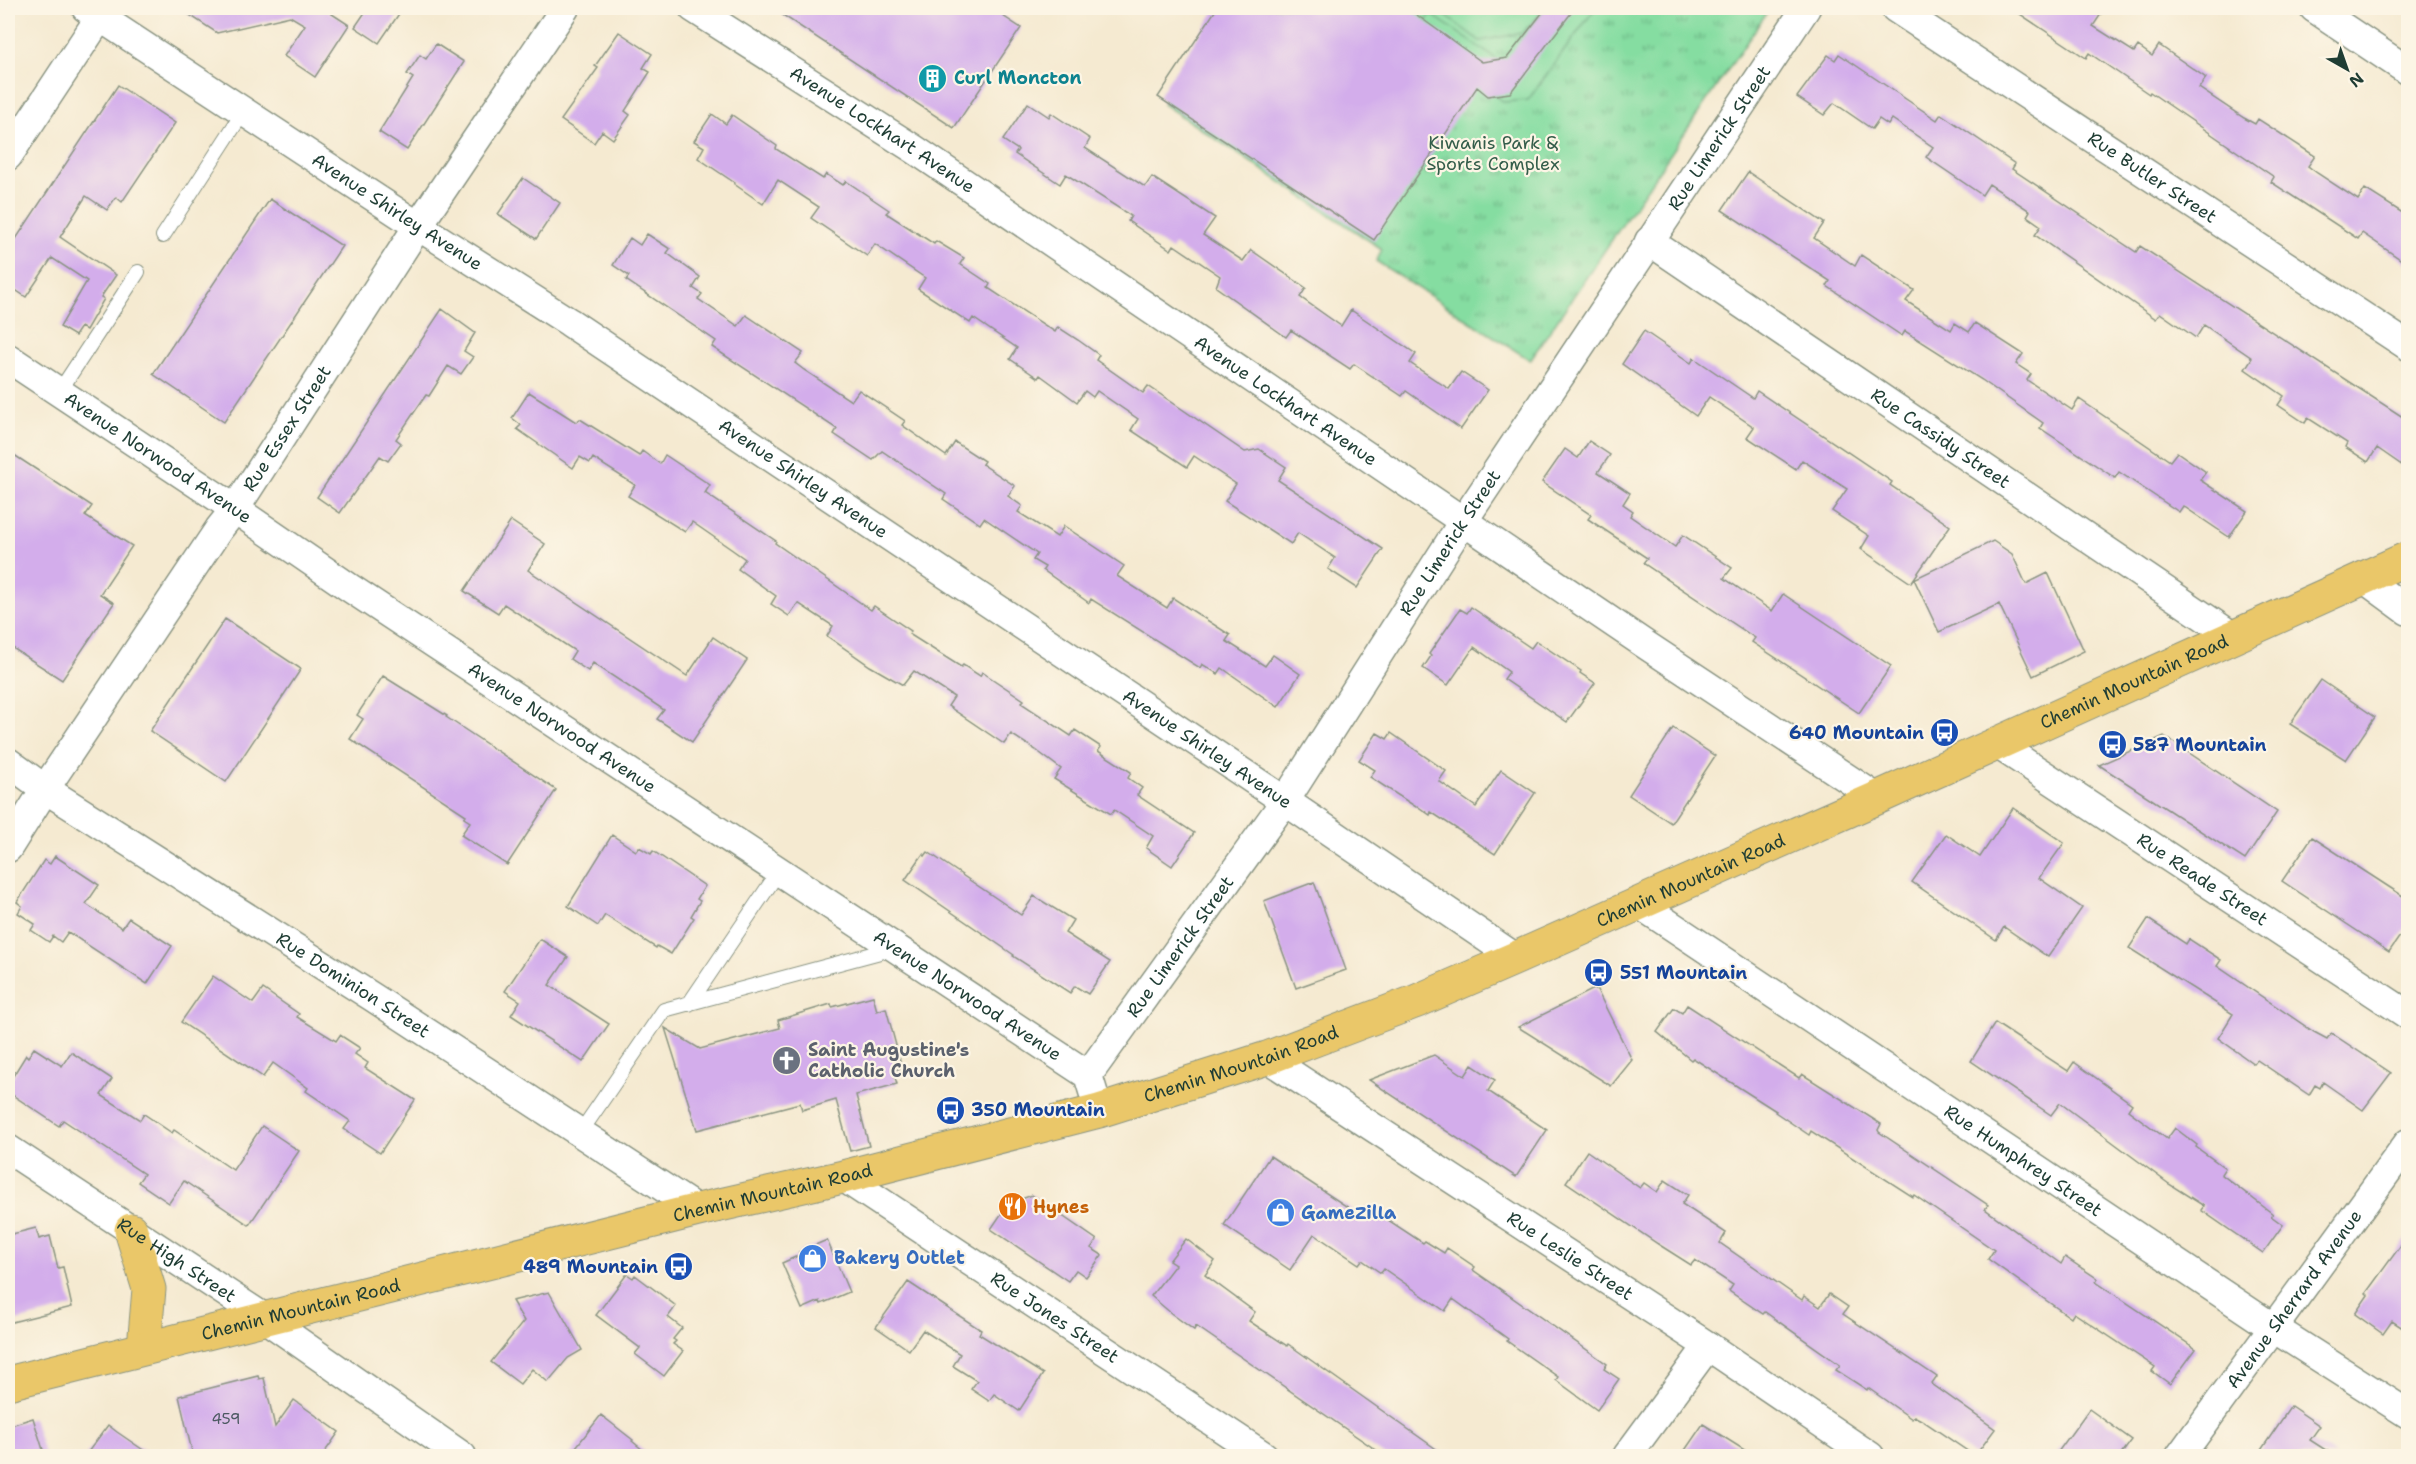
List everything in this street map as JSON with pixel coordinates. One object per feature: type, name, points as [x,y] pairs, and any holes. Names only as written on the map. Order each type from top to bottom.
[{"type":"main road","name":"Chemin Mountain Road","points":[[8,1383],[263,1317],[698,1210],[843,1177],[1099,1111],[1267,1058],[1417,1001],[1516,958],[2409,558]]},
{"type":"main road","points":[[131,1230],[149,1289],[144,1347]]},
{"type":"street","name":"Rue Essex Street","points":[[8,848],[219,529],[235,509],[418,226],[565,8]]},
{"type":"street","name":"Avenue Lockhart Avenue","points":[[693,8],[914,148],[1646,645],[1877,798]]},
{"type":"street","name":"Rue Limerick Street","points":[[1088,1074],[1285,801],[1464,520],[1806,8]]},
{"type":"street","name":"Rue Butler Street","points":[[1895,8],[2409,346]]},
{"type":"street","points":[[2314,8],[2409,71]]},
{"type":"street","name":"Avenue Shirley Avenue","points":[[98,11],[418,226],[569,322],[1516,958]]},
{"type":"street","points":[[8,156],[98,11]]},
{"type":"street","name":"Rue Cassidy Street","points":[[1649,241],[2234,638]]},
{"type":"street","name":"Avenue Norwood Avenue","points":[[8,358],[350,588],[1088,1074]]},
{"type":"street","points":[[2363,579],[2409,611]]},
{"type":"street","name":"Rue Reade Street","points":[[1996,744],[2409,1015]]},
{"type":"street","name":"Rue Dominion Street","points":[[8,762],[45,789],[374,998],[698,1210]]},
{"type":"street","name":"Rue Humphrey Street","points":[[1639,904],[2275,1329],[2409,1414]]},
{"type":"street","name":"Rue Leslie Street","points":[[1267,1058],[1708,1346],[1870,1456]]},
{"type":"street","points":[[1088,1074],[1099,1111]]},
{"type":"street","name":"Avenue Sherrard Avenue","points":[[2180,1456],[2409,1143]]},
{"type":"street","name":"Rue High Street","points":[[8,1149],[263,1317],[462,1456]]},
{"type":"street","name":"Rue Jones Street","points":[[843,1177],[1264,1456]]},
{"type":"street","points":[[1627,1456],[1708,1346]]},
{"type":"lane","points":[[163,236],[244,111]]},
{"type":"lane","points":[[59,392],[138,272]]},
{"type":"lane","points":[[689,1004],[779,871]]},
{"type":"lane","points":[[580,1133],[664,1010],[896,948]]},
{"type":"green space","name":"Kiwanis Park & Sports Complex","points":[[1229,8],[1770,8],[1530,360],[1376,261],[1382,249],[1163,104]]},
{"type":"green space","points":[[1435,8],[1547,8],[1522,33],[1480,41]]},
{"type":"green space","points":[[1564,8],[1594,10],[1528,100],[1504,102],[1414,39],[1431,14],[1505,65],[1522,64]]},
{"type":"building","points":[[179,8],[323,8],[349,25],[315,77],[284,56],[305,25],[290,16],[217,33]]},
{"type":"building","points":[[368,8],[403,8],[379,43],[355,27]]},
{"type":"building","name":"Curl Moncton","points":[[772,8],[1008,8],[1003,16],[1021,28],[954,128]]},
{"type":"building","points":[[1217,8],[1407,8],[1482,62],[1507,58],[1546,8],[1575,8],[1510,93],[1488,96],[1477,87],[1374,240],[1158,97]]},
{"type":"building","points":[[2011,8],[2105,8],[2093,26],[2134,52],[2138,46],[2152,56],[2159,45],[2206,78],[2199,88],[2244,118],[2255,124],[2258,119],[2315,156],[2308,166],[2317,173],[2358,200],[2365,189],[2409,217],[2409,265],[2362,233],[2358,239],[2271,182],[2274,177],[2150,92],[2149,94],[2089,53],[2086,58]]},
{"type":"building","points":[[619,32],[652,54],[643,68],[650,72],[625,111],[630,115],[613,139],[602,131],[594,143],[561,120],[598,68],[595,66]]},
{"type":"building","points":[[436,44],[464,62],[407,150],[379,132],[413,78],[407,74],[420,55],[426,59]]},
{"type":"building","points":[[1839,54],[1937,120],[1941,114],[2015,164],[2012,169],[2136,252],[2140,246],[2409,421],[2409,470],[2377,448],[2368,462],[2345,447],[2347,443],[2308,418],[2305,423],[2278,405],[2284,396],[2245,369],[2252,358],[2204,325],[2196,338],[2160,313],[2156,319],[2035,235],[2041,226],[2027,216],[2030,211],[1989,184],[1982,195],[1926,157],[1933,147],[1892,119],[1888,125],[1879,119],[1872,129],[1834,103],[1824,115],[1797,97],[1828,55],[1835,60]]},
{"type":"building","points":[[118,85],[175,123],[122,202],[116,197],[107,210],[86,196],[60,237],[116,275],[101,297],[104,299],[86,330],[81,327],[75,336],[60,327],[87,281],[52,258],[26,297],[8,285],[8,233],[16,239]]},
{"type":"building","points":[[1028,103],[1049,117],[1051,113],[1090,139],[1085,148],[1145,187],[1152,177],[1215,218],[1203,235],[1243,261],[1251,250],[1306,288],[1300,297],[1341,326],[1351,310],[1416,354],[1410,363],[1449,389],[1461,372],[1488,390],[1461,429],[1406,391],[1402,396],[1354,364],[1350,369],[1291,330],[1286,337],[1216,287],[1220,276],[1174,245],[1171,250],[1128,221],[1131,216],[1066,174],[1060,184],[1015,154],[1018,150],[1003,140]]},
{"type":"building","points":[[712,114],[726,124],[732,115],[777,146],[776,149],[823,179],[826,174],[843,185],[846,181],[889,210],[886,213],[934,244],[936,241],[964,258],[960,264],[990,284],[988,288],[1055,332],[1058,327],[1078,340],[1099,355],[1096,360],[1143,393],[1148,386],[1245,452],[1259,449],[1286,467],[1278,480],[1383,549],[1357,588],[1328,569],[1335,558],[1298,533],[1291,544],[1225,501],[1236,484],[1194,456],[1187,467],[1131,430],[1138,419],[1097,391],[1093,397],[1085,391],[1077,402],[1040,375],[1038,378],[1010,359],[1017,348],[973,318],[970,323],[918,289],[925,278],[875,244],[867,256],[811,218],[819,207],[778,180],[763,204],[698,158],[704,147],[694,141]]},
{"type":"building","points":[[1748,172],[1824,223],[1814,238],[1855,266],[1861,255],[1914,290],[1906,301],[1951,330],[1955,323],[1969,332],[1975,323],[2023,354],[2016,364],[2031,374],[2027,380],[2072,410],[2079,399],[2170,461],[2177,452],[2206,472],[2200,480],[2247,511],[2229,537],[2183,506],[2179,512],[2119,472],[2115,478],[2040,428],[2043,423],[1982,380],[1905,331],[1902,336],[1827,286],[1830,281],[1722,210]]},
{"type":"building","points":[[523,178],[560,203],[536,239],[498,214]]},
{"type":"building","points":[[270,199],[342,246],[224,422],[153,374]]},
{"type":"building","points":[[647,234],[670,249],[667,253],[700,277],[693,288],[702,294],[698,299],[738,326],[746,315],[803,353],[795,363],[804,370],[851,401],[859,390],[905,421],[902,425],[946,456],[955,442],[984,461],[982,464],[1015,486],[1008,496],[1022,506],[1018,512],[1057,537],[1064,526],[1124,566],[1117,576],[1167,608],[1173,598],[1230,635],[1226,641],[1265,666],[1273,655],[1300,674],[1278,707],[1222,668],[1218,674],[1202,664],[1200,668],[1091,599],[1089,603],[1043,570],[1045,567],[1033,560],[1037,554],[984,518],[980,524],[943,499],[946,494],[882,451],[873,460],[834,434],[837,429],[712,347],[716,341],[626,280],[629,276],[613,265],[630,238],[640,245]]},
{"type":"building","points":[[442,309],[475,333],[464,351],[473,357],[461,374],[448,366],[429,396],[426,395],[396,439],[401,443],[388,461],[380,456],[340,513],[317,497]]},
{"type":"building","points":[[1644,331],[1691,363],[1694,358],[1753,398],[1757,391],[1892,482],[1890,485],[1950,526],[1911,583],[1861,549],[1869,536],[1832,511],[1847,489],[1802,460],[1796,469],[1747,437],[1754,427],[1709,397],[1696,416],[1622,364]]},
{"type":"building","points":[[529,392],[576,422],[580,419],[639,456],[642,451],[660,464],[665,455],[710,485],[705,493],[871,610],[874,606],[911,631],[909,634],[961,667],[963,665],[980,676],[982,672],[1024,700],[1021,703],[1071,736],[1075,730],[1101,747],[1098,751],[1131,772],[1128,778],[1142,788],[1137,795],[1194,833],[1172,866],[1146,848],[1153,836],[1114,810],[1111,814],[1054,779],[1061,769],[1036,750],[1011,734],[1004,744],[948,706],[954,697],[914,671],[903,685],[870,666],[827,636],[833,626],[798,603],[789,616],[771,604],[776,596],[738,569],[745,559],[692,522],[685,532],[628,496],[635,485],[593,458],[590,463],[580,457],[573,468],[517,429],[521,425],[512,418]]},
{"type":"building","points":[[1589,441],[1610,455],[1598,472],[1630,493],[1623,504],[1633,511],[1630,516],[1675,547],[1683,535],[1732,568],[1724,578],[1772,611],[1783,594],[1891,666],[1859,713],[1752,642],[1755,638],[1643,563],[1647,558],[1588,519],[1591,515],[1542,482],[1565,449],[1578,458]]},
{"type":"building","points":[[8,451],[92,506],[85,516],[132,546],[100,594],[114,603],[62,680],[8,645]]},
{"type":"building","points":[[511,521],[545,544],[528,570],[687,676],[713,637],[747,660],[692,742],[657,719],[664,710],[593,663],[588,671],[570,659],[575,651],[504,604],[498,613],[464,591]]},
{"type":"building","points":[[1993,541],[2012,554],[2026,584],[2048,573],[2084,651],[2033,676],[1999,604],[1939,632],[1914,579]]},
{"type":"building","points":[[1471,607],[1531,648],[1536,641],[1595,683],[1567,722],[1504,679],[1509,672],[1474,647],[1448,685],[1423,668],[1431,656],[1429,654],[1460,609],[1467,613]]},
{"type":"building","points":[[225,619],[301,669],[226,782],[150,731]]},
{"type":"building","points":[[383,676],[447,716],[556,790],[507,865],[461,835],[470,822],[464,818],[466,815],[350,739],[363,719],[357,715]]},
{"type":"building","points":[[2321,680],[2375,717],[2346,760],[2290,724]]},
{"type":"building","points":[[1673,728],[1715,756],[1671,823],[1629,795]]},
{"type":"building","points":[[1377,733],[1387,739],[1391,733],[1446,771],[1439,781],[1476,807],[1501,770],[1535,793],[1495,854],[1431,812],[1430,815],[1370,777],[1375,770],[1359,760]]},
{"type":"building","points":[[2164,736],[2277,812],[2245,860],[2099,765]]},
{"type":"building","points":[[2013,808],[2064,843],[2039,878],[2082,908],[2048,957],[2004,927],[1996,940],[1912,882],[1946,834],[1980,857]]},
{"type":"building","points":[[612,835],[636,851],[639,847],[651,854],[653,851],[705,886],[697,899],[700,901],[691,916],[694,918],[671,954],[657,946],[656,948],[605,915],[598,926],[568,906]]},
{"type":"building","points":[[2312,837],[2409,900],[2409,923],[2389,952],[2282,881]]},
{"type":"building","points":[[928,852],[1021,915],[1034,896],[1073,920],[1065,933],[1110,962],[1088,994],[1075,986],[1070,993],[905,880],[923,854],[925,856]]},
{"type":"building","points":[[55,856],[99,885],[86,904],[122,928],[129,918],[172,946],[147,984],[68,932],[61,942],[53,936],[49,942],[31,930],[35,924],[18,913],[22,906],[17,902],[44,860],[50,864]]},
{"type":"building","points":[[1314,882],[1346,970],[1296,988],[1264,901]]},
{"type":"building","points":[[2148,919],[2186,944],[2189,939],[2221,960],[2217,966],[2314,1032],[2327,1039],[2331,1033],[2391,1073],[2363,1110],[2323,1082],[2320,1088],[2315,1085],[2309,1095],[2257,1060],[2254,1064],[2218,1038],[2233,1014],[2129,948]]},
{"type":"building","points":[[540,939],[568,957],[549,985],[609,1024],[583,1062],[511,1015],[520,1001],[505,991]]},
{"type":"building","points":[[213,976],[253,1003],[263,989],[299,1014],[297,1017],[336,1041],[340,1035],[360,1048],[355,1054],[368,1063],[365,1068],[415,1100],[380,1153],[344,1129],[350,1121],[306,1091],[308,1088],[273,1063],[263,1077],[181,1022]]},
{"type":"building","points":[[1596,988],[1632,1060],[1611,1086],[1518,1027]]},
{"type":"building","name":"Saint Augustine's Catholic Church","points":[[873,996],[877,1011],[886,1008],[902,1068],[893,1070],[897,1084],[856,1095],[869,1146],[850,1151],[836,1100],[802,1110],[800,1103],[697,1130],[665,1028],[700,1049],[780,1028],[778,1020],[831,1004],[832,1007]]},
{"type":"building","points":[[1687,1005],[1799,1078],[1802,1074],[1881,1124],[1879,1132],[1988,1205],[1985,1209],[2061,1264],[2065,1257],[2098,1279],[2096,1282],[2196,1349],[2170,1384],[2152,1371],[2155,1367],[2074,1313],[2071,1318],[1988,1259],[1994,1250],[1914,1195],[1913,1197],[1811,1131],[1809,1135],[1693,1058],[1691,1060],[1657,1032],[1674,1008],[1682,1013]]},
{"type":"building","points":[[1995,1023],[2068,1071],[2074,1062],[2132,1104],[2128,1110],[2167,1139],[2175,1128],[2225,1168],[2221,1174],[2273,1214],[2271,1216],[2283,1225],[2263,1253],[2201,1210],[2204,1206],[2169,1184],[2060,1103],[2051,1115],[1971,1061]]},
{"type":"building","points":[[34,1048],[62,1066],[71,1052],[112,1079],[101,1095],[140,1120],[144,1114],[172,1133],[174,1130],[233,1170],[262,1126],[299,1151],[249,1225],[184,1181],[169,1203],[138,1182],[144,1174],[63,1120],[59,1126],[8,1092],[8,1084],[26,1055],[28,1057]]},
{"type":"building","points":[[1434,1055],[1465,1076],[1472,1065],[1495,1080],[1488,1091],[1547,1130],[1516,1177],[1369,1080]]},
{"type":"building","points":[[1587,1151],[1640,1188],[1644,1183],[1657,1192],[1665,1180],[1688,1195],[1682,1204],[1726,1233],[1720,1243],[1802,1300],[1804,1296],[1820,1307],[1829,1294],[1848,1307],[1843,1314],[1937,1377],[1932,1384],[1995,1429],[1975,1456],[1923,1421],[1914,1416],[1912,1419],[1868,1388],[1867,1390],[1836,1370],[1840,1365],[1765,1312],[1763,1314],[1729,1291],[1733,1285],[1695,1260],[1691,1265],[1566,1182]]},
{"type":"building","points":[[1270,1156],[1361,1216],[1367,1206],[1423,1243],[1425,1241],[1444,1253],[1447,1248],[1475,1267],[1473,1270],[1607,1364],[1604,1369],[1619,1379],[1597,1410],[1556,1380],[1558,1377],[1453,1299],[1445,1311],[1384,1269],[1381,1273],[1362,1260],[1359,1264],[1314,1234],[1290,1270],[1224,1225]]},
{"type":"building","points":[[1032,1195],[1097,1240],[1091,1248],[1102,1255],[1086,1277],[1076,1270],[1068,1281],[991,1229],[1008,1204]]},
{"type":"building","points":[[36,1228],[39,1239],[50,1236],[58,1268],[63,1267],[72,1307],[8,1323],[8,1235]]},
{"type":"building","points":[[2409,1234],[2409,1332],[2392,1321],[2383,1334],[2355,1314],[2368,1295],[2366,1293]]},
{"type":"building","points":[[1186,1239],[1215,1261],[1205,1275],[1255,1312],[1249,1321],[1287,1346],[1288,1344],[1446,1456],[1385,1456],[1196,1326],[1194,1330],[1172,1314],[1151,1296],[1175,1265],[1169,1261]]},
{"type":"building","points":[[827,1240],[849,1292],[802,1309],[782,1263],[800,1255],[799,1252]]},
{"type":"building","points":[[627,1274],[633,1278],[635,1275],[676,1306],[668,1317],[682,1328],[673,1339],[676,1341],[673,1344],[683,1351],[664,1376],[635,1354],[640,1348],[596,1315]]},
{"type":"building","points":[[908,1282],[981,1330],[979,1334],[1043,1374],[1019,1411],[994,1394],[989,1401],[971,1389],[977,1381],[953,1366],[960,1354],[923,1330],[909,1350],[876,1327]]},
{"type":"building","points":[[549,1292],[582,1350],[568,1358],[548,1382],[532,1369],[520,1384],[491,1362],[524,1321],[512,1301]]},
{"type":"building","points":[[258,1376],[259,1379],[264,1378],[275,1427],[294,1400],[339,1432],[322,1456],[193,1456],[179,1396]]},
{"type":"building","points":[[2291,1406],[2320,1426],[2310,1440],[2335,1456],[2257,1456]]},
{"type":"building","points":[[2089,1409],[2132,1440],[2120,1456],[2055,1456]]},
{"type":"building","points":[[601,1415],[633,1440],[650,1456],[569,1456]]},
{"type":"building","points":[[33,1418],[45,1456],[8,1456],[8,1426]]},
{"type":"building","points":[[1703,1424],[1754,1456],[1681,1456]]},
{"type":"building","points":[[108,1425],[117,1432],[152,1456],[85,1456]]},
{"type":"place","name":"Curl Moncton","points":[[933,78]]},
{"type":"place","name":"640 Mountain","points":[[1945,733]]},
{"type":"place","name":"587 Mountain","points":[[2112,745]]},
{"type":"place","name":"551 Mountain","points":[[1599,973]]},
{"type":"place","name":"Saint Augustine's Catholic Church","points":[[787,1060]]},
{"type":"place","name":"350 Mountain","points":[[950,1110]]},
{"type":"place","name":"Hynes","points":[[1012,1207]]},
{"type":"place","name":"GameZilla","points":[[1280,1213]]},
{"type":"place","name":"Bakery Outlet","points":[[813,1258]]},
{"type":"place","name":"489 Mountain","points":[[679,1267]]}]
